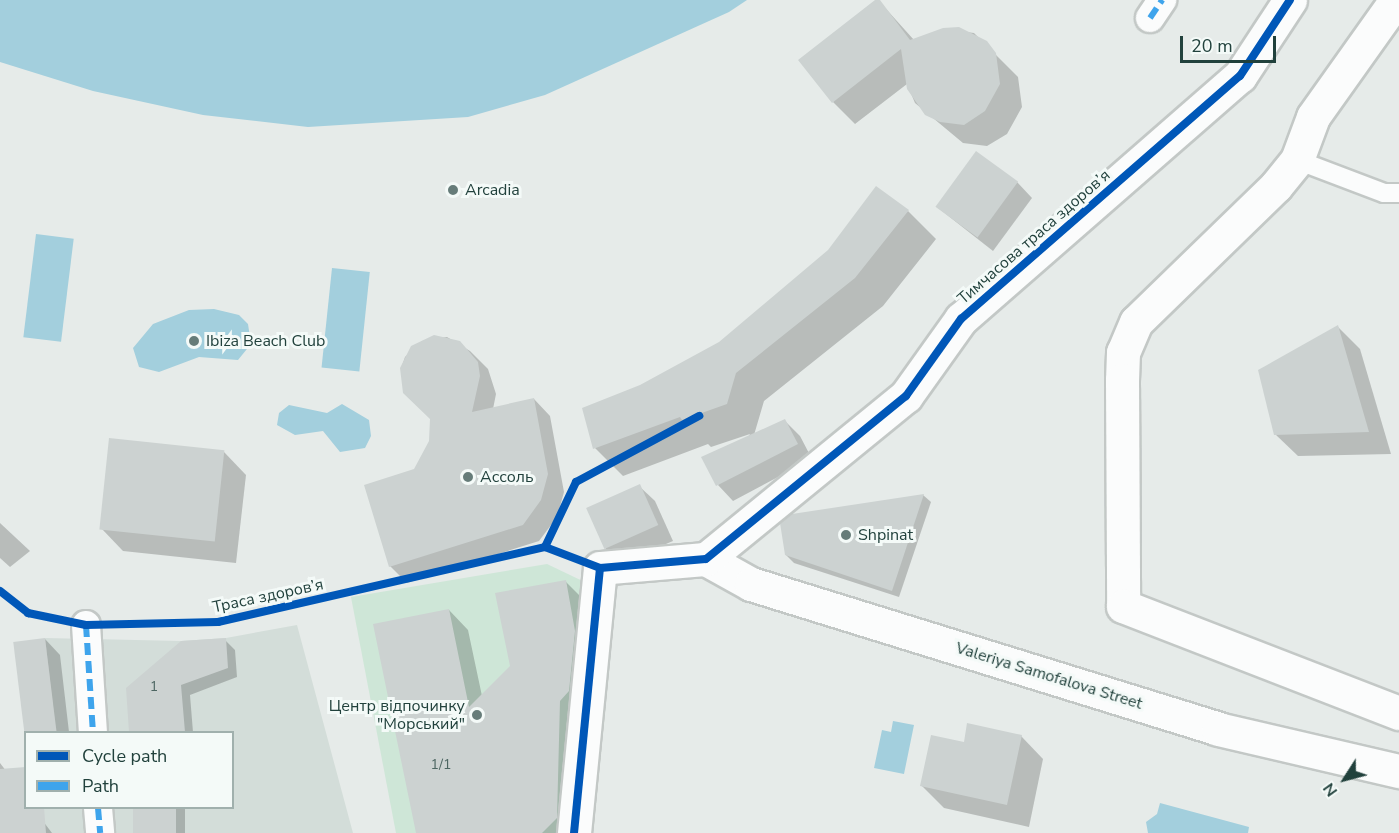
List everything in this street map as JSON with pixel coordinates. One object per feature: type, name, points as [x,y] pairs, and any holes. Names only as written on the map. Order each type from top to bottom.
[{"type":"street","name":"Тимчасова траса здоров’я","points":[[706,559],[906,396],[962,319],[1240,76],[1290,0]]},
{"type":"street","points":[[1396,0],[1313,117],[1297,160],[1276,186],[1136,322],[1123,352],[1123,606],[1399,713]]},
{"type":"street","points":[[574,833],[600,568],[706,559]]},
{"type":"street","name":"Valeriya Samofalova Street","points":[[706,559],[751,584],[1207,726],[1399,771]]},
{"type":"street","points":[[86,626],[93,731]]},
{"type":"street","points":[[98,809],[100,833]]},
{"type":"lane","points":[[1297,160],[1383,193],[1399,193]]},
{"type":"shaded area","points":[[297,625],[353,833],[0,833],[25,809],[234,809],[234,731],[56,731],[45,638],[181,641],[226,638]]},
{"type":"green space","name":"Центр відпочинку \"Морський\"","points":[[547,564],[593,586],[568,833],[396,833],[351,597]]},
{"type":"water","points":[[0,0],[747,0],[729,12],[545,95],[468,117],[308,127],[203,115],[93,91],[0,62]]},
{"type":"water","points":[[36,234],[74,239],[61,342],[23,337]]},
{"type":"water","points":[[332,268],[370,272],[359,371],[322,367]]},
{"type":"water","name":"Ibiza Beach Club","points":[[214,309],[239,315],[248,324],[251,344],[238,360],[199,357],[159,372],[139,367],[133,348],[153,324],[189,310]]},
{"type":"water","points":[[342,404],[369,420],[371,436],[365,448],[340,452],[323,431],[295,435],[277,425],[279,413],[289,405],[327,413]]},
{"type":"water","points":[[893,721],[914,725],[904,774],[874,768],[882,730],[891,732]]},
{"type":"water","points":[[1160,803],[1249,827],[1248,833],[1148,833],[1146,822],[1157,814]]},
{"type":"building","points":[[875,0],[880,0],[910,40],[943,28],[959,27],[987,41],[996,53],[1000,84],[985,111],[964,125],[940,122],[925,115],[907,89],[901,49],[832,103],[798,60]]},
{"type":"building","points":[[976,151],[1018,182],[978,237],[935,207]]},
{"type":"building","points":[[876,186],[909,210],[855,278],[736,373],[727,404],[682,420],[680,417],[593,449],[582,408],[640,385],[719,342],[828,250]]},
{"type":"building","points":[[1338,325],[1369,432],[1274,435],[1258,370]]},
{"type":"building","name":"Ассоль","points":[[434,335],[460,341],[478,362],[480,376],[472,412],[534,398],[548,474],[541,500],[523,525],[389,567],[364,485],[414,469],[429,441],[430,419],[403,393],[400,368],[411,346]]},
{"type":"building","points":[[785,419],[798,444],[716,486],[701,457]]},
{"type":"building","points":[[109,438],[224,450],[215,542],[99,529]]},
{"type":"building","points":[[640,484],[658,525],[604,549],[586,508]]},
{"type":"building","name":"Shpinat","points":[[924,494],[892,591],[785,555],[780,523],[792,514]]},
{"type":"building","name":"Центр відпочинку \"Морський\"","points":[[566,580],[575,631],[569,691],[560,701],[557,818],[542,833],[416,833],[373,624],[449,609],[469,707],[510,666],[495,593]]},
{"type":"building","points":[[45,638],[56,731],[24,731],[13,642]]},
{"type":"building","points":[[226,638],[228,668],[181,685],[185,731],[129,731],[126,688],[181,641]]},
{"type":"building","points":[[967,723],[1022,735],[1007,805],[920,786],[931,735],[964,742]]},
{"type":"building","points":[[24,767],[24,809],[44,809],[46,833],[0,833],[0,769]]},
{"type":"building","points":[[133,809],[176,809],[176,833],[133,833]]},
{"type":"marked path","points":[[1150,18],[1162,0]]},
{"type":"marked path","points":[[86,625],[93,731]]},
{"type":"marked path","points":[[98,809],[100,833]]},
{"type":"cycle path","name":"Траса здоров’я","points":[[0,591],[28,613],[86,625],[218,622],[545,547],[600,568],[706,559],[906,396],[961,319],[1240,76],[1290,0]]},
{"type":"cycle path","points":[[545,547],[576,482],[699,416]]},
{"type":"cycle path","points":[[574,833],[600,568]]},
{"type":"place","name":"Arcadia","points":[[453,190]]},
{"type":"place","name":"Ibiza Beach Club","points":[[194,341]]},
{"type":"place","name":"Ассоль","points":[[468,477]]},
{"type":"place","name":"Shpinat","points":[[846,535]]},
{"type":"place","name":"Центр відпочинку \"Морський\"","points":[[477,715]]}]
